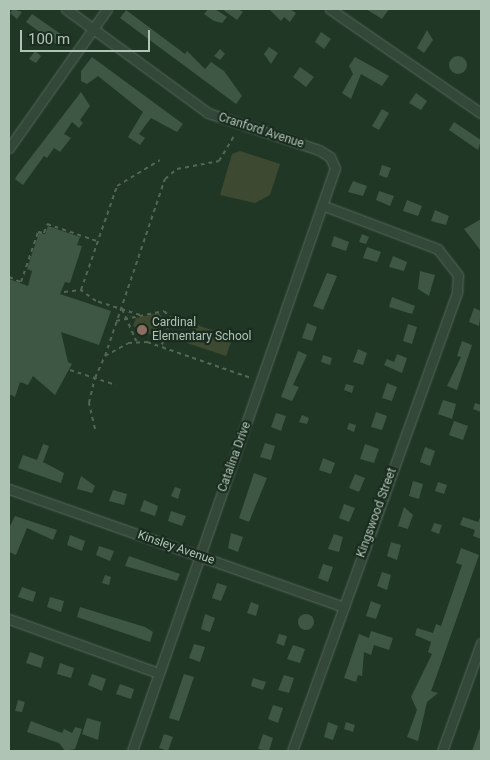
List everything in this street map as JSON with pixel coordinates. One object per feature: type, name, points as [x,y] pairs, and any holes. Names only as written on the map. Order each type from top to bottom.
[{"type":"street","name":"Cranford Avenue","points":[[66,9],[94,27],[213,116],[319,150],[334,163]]},
{"type":"street","points":[[9,148],[107,9]]},
{"type":"street","points":[[330,9],[481,113]]},
{"type":"street","name":"Catalina Drive","points":[[132,751],[198,556],[324,206],[334,163]]},
{"type":"street","name":"Kingswood Street","points":[[292,751],[457,292],[458,275],[438,249],[324,206]]},
{"type":"street","name":"Kinsley Avenue","points":[[9,489],[344,607]]},
{"type":"street","points":[[9,619],[158,673]]},
{"type":"street","points":[[442,751],[481,643]]},
{"type":"path","points":[[95,429],[89,403],[95,378],[105,356],[165,179],[177,170],[219,161],[234,134]]},
{"type":"path","points":[[81,290],[118,183],[160,160]]},
{"type":"path","points":[[9,277],[21,282],[38,232],[44,233],[47,224],[97,241]]},
{"type":"path","points":[[64,292],[81,290],[140,316]]},
{"type":"path","points":[[121,309],[136,341]]},
{"type":"path","points":[[116,321],[140,316],[169,314],[161,347]]},
{"type":"path","points":[[105,356],[136,341],[161,347],[251,378]]},
{"type":"path","points":[[70,370],[116,385]]},
{"type":"green space","points":[[240,151],[280,164],[270,195],[255,203],[220,195],[232,154]]},
{"type":"green space","points":[[159,313],[165,321],[159,339],[133,326],[136,318]]},
{"type":"green space","points":[[194,324],[233,337],[226,356],[187,343]]},
{"type":"building","points":[[13,9],[22,12],[17,19],[10,13]]},
{"type":"building","points":[[208,9],[215,9],[227,17],[222,23],[214,21],[204,14]]},
{"type":"building","points":[[222,9],[238,9],[243,12],[237,20]]},
{"type":"building","points":[[269,9],[290,9],[296,13],[290,22],[284,17],[281,21]]},
{"type":"building","points":[[366,9],[389,9],[382,19]]},
{"type":"building","points":[[126,10],[185,54],[187,51],[205,69],[211,62],[224,71],[242,96],[236,104],[120,18]]},
{"type":"building","points":[[32,14],[65,37],[59,46],[26,22]]},
{"type":"building","points":[[427,30],[433,40],[424,53],[417,48]]},
{"type":"building","points":[[321,32],[331,39],[324,49],[315,42]]},
{"type":"building","points":[[269,47],[278,53],[271,64],[264,54]]},
{"type":"building","points":[[220,49],[225,54],[220,60],[214,56]]},
{"type":"building","points":[[35,51],[41,56],[36,63],[29,59]]},
{"type":"building","points":[[458,56],[464,59],[467,65],[464,71],[458,74],[452,71],[449,65],[452,59]]},
{"type":"building","points":[[92,57],[183,124],[177,132],[151,118],[139,134],[145,138],[140,145],[128,137],[143,112],[98,76],[87,84],[81,81],[81,71]]},
{"type":"building","points":[[355,57],[389,76],[382,86],[361,74],[351,99],[342,93],[353,74],[349,66]]},
{"type":"building","points":[[300,67],[314,77],[306,87],[293,77]]},
{"type":"building","points":[[81,92],[90,106],[80,120],[83,123],[79,128],[72,122],[64,134],[71,138],[60,152],[54,148],[47,158],[44,156],[23,185],[15,179],[18,174]]},
{"type":"building","points":[[416,93],[427,101],[421,110],[409,103]]},
{"type":"building","points":[[382,109],[389,113],[379,130],[372,126]]},
{"type":"building","points":[[454,122],[481,140],[478,150],[449,130]]},
{"type":"building","points":[[382,165],[391,168],[387,178],[379,175]]},
{"type":"building","points":[[353,181],[367,186],[363,196],[348,192]]},
{"type":"building","points":[[379,191],[394,196],[390,206],[376,200]]},
{"type":"building","points":[[407,200],[422,206],[418,216],[403,211]]},
{"type":"building","points":[[435,210],[449,216],[446,225],[431,221]]},
{"type":"building","points":[[481,219],[481,251],[464,229]]},
{"type":"building","points":[[48,226],[80,237],[77,245],[82,246],[70,283],[65,282],[60,294],[111,311],[99,345],[61,332],[68,362],[72,364],[55,395],[33,376],[28,385],[20,382],[15,397],[9,394],[9,279],[28,286],[32,271],[27,269],[39,233],[45,234]]},
{"type":"building","points":[[362,234],[369,237],[366,244],[359,242]]},
{"type":"building","points":[[334,236],[349,242],[346,251],[331,246]]},
{"type":"building","points":[[367,247],[381,252],[377,262],[363,258]]},
{"type":"building","points":[[393,256],[407,262],[404,271],[389,267]]},
{"type":"building","points":[[420,271],[435,275],[429,296],[418,289]]},
{"type":"building","points":[[327,273],[337,276],[323,310],[313,306]]},
{"type":"building","points":[[392,297],[415,306],[412,314],[389,307]]},
{"type":"building","points":[[474,308],[481,311],[479,326],[469,322]]},
{"type":"building","points":[[307,323],[317,327],[312,341],[302,338]]},
{"type":"building","points":[[408,324],[417,327],[412,344],[403,341]]},
{"type":"building","points":[[462,341],[472,345],[457,390],[447,386],[461,357],[457,356]]},
{"type":"building","points":[[358,349],[367,353],[363,365],[353,362]]},
{"type":"building","points":[[298,351],[307,355],[293,385],[299,387],[292,401],[281,397]]},
{"type":"building","points":[[397,354],[407,358],[402,373],[384,365],[387,359],[394,362]]},
{"type":"building","points":[[323,355],[332,358],[330,365],[321,362]]},
{"type":"building","points":[[387,383],[397,387],[392,401],[382,398]]},
{"type":"building","points":[[346,384],[354,386],[352,393],[344,390]]},
{"type":"building","points":[[443,400],[456,404],[452,419],[438,414]]},
{"type":"building","points":[[475,403],[481,405],[481,412],[473,409]]},
{"type":"building","points":[[376,412],[387,416],[382,430],[371,427]]},
{"type":"building","points":[[276,413],[286,416],[281,431],[271,427]]},
{"type":"building","points":[[302,415],[309,418],[307,424],[299,422]]},
{"type":"building","points":[[454,421],[468,426],[463,440],[449,435]]},
{"type":"building","points":[[349,423],[356,425],[354,432],[347,429]]},
{"type":"building","points":[[265,443],[275,446],[271,460],[260,457]]},
{"type":"building","points":[[43,444],[49,446],[43,462],[64,473],[61,483],[18,468],[23,455],[37,460]]},
{"type":"building","points":[[365,444],[379,449],[374,463],[360,459]]},
{"type":"building","points":[[425,447],[435,451],[430,466],[420,462]]},
{"type":"building","points":[[323,458],[335,463],[331,474],[319,470]]},
{"type":"building","points":[[254,473],[267,478],[249,522],[239,518]]},
{"type":"building","points":[[355,474],[365,478],[359,492],[349,488]]},
{"type":"building","points":[[81,476],[95,486],[92,493],[77,489]]},
{"type":"building","points":[[413,481],[423,484],[419,499],[409,496]]},
{"type":"building","points":[[438,482],[447,485],[444,494],[435,491]]},
{"type":"building","points":[[175,487],[181,489],[178,499],[171,496]]},
{"type":"building","points":[[113,490],[127,494],[124,505],[109,501]]},
{"type":"building","points":[[144,500],[158,506],[155,516],[140,511]]},
{"type":"building","points":[[344,504],[355,508],[349,522],[339,518]]},
{"type":"building","points":[[404,507],[413,515],[408,529],[398,526]]},
{"type":"building","points":[[171,511],[186,516],[182,526],[168,521]]},
{"type":"building","points":[[481,515],[481,539],[473,536],[475,530],[460,525],[463,517],[478,522]]},
{"type":"building","points":[[15,516],[57,530],[53,540],[27,528],[16,555],[9,552],[9,528]]},
{"type":"building","points":[[434,523],[442,525],[439,534],[431,531]]},
{"type":"building","points":[[231,533],[243,537],[238,552],[228,548]]},
{"type":"building","points":[[334,534],[343,537],[339,552],[328,549]]},
{"type":"building","points":[[70,535],[85,541],[82,551],[67,545]]},
{"type":"building","points":[[391,542],[401,545],[397,560],[387,556]]},
{"type":"building","points":[[99,546],[114,551],[110,561],[96,555]]},
{"type":"building","points":[[461,548],[479,555],[431,691],[438,693],[427,702],[418,741],[407,737],[417,710],[411,697],[432,654],[428,652],[431,642],[415,635],[417,628],[433,633],[436,624],[441,626],[462,565],[456,563]]},
{"type":"building","points":[[129,556],[180,574],[177,581],[125,566]]},
{"type":"building","points":[[323,564],[333,567],[328,582],[318,578]]},
{"type":"building","points":[[382,572],[391,575],[387,590],[377,586]]},
{"type":"building","points":[[105,575],[111,577],[109,585],[102,583]]},
{"type":"building","points":[[217,583],[227,586],[221,601],[212,598]]},
{"type":"building","points":[[22,587],[36,592],[33,602],[18,597]]},
{"type":"building","points":[[50,597],[64,601],[61,612],[47,607]]},
{"type":"building","points":[[371,601],[381,605],[376,619],[366,616]]},
{"type":"building","points":[[251,602],[259,605],[256,616],[247,613]]},
{"type":"building","points":[[80,607],[145,627],[153,632],[150,642],[77,617]]},
{"type":"building","points":[[205,614],[215,618],[210,632],[201,629]]},
{"type":"building","points":[[303,614],[309,614],[314,619],[312,628],[303,630],[298,625],[298,619]]},
{"type":"building","points":[[371,631],[393,638],[389,650],[374,645],[371,655],[364,652],[362,676],[358,675],[356,682],[344,678],[359,634],[369,638]]},
{"type":"building","points":[[279,634],[287,636],[284,646],[276,643]]},
{"type":"building","points":[[194,644],[205,647],[200,662],[189,658]]},
{"type":"building","points":[[293,645],[305,649],[300,663],[287,659]]},
{"type":"building","points":[[30,652],[44,657],[41,668],[26,663]]},
{"type":"building","points":[[60,663],[74,668],[71,678],[57,674]]},
{"type":"building","points":[[92,674],[106,679],[102,691],[88,685]]},
{"type":"building","points":[[184,674],[194,677],[179,721],[169,718]]},
{"type":"building","points":[[284,675],[294,678],[289,693],[278,690]]},
{"type":"building","points":[[253,678],[266,682],[263,690],[251,686]]},
{"type":"building","points":[[120,684],[134,689],[131,699],[116,694]]},
{"type":"building","points":[[18,700],[25,702],[22,712],[15,711]]},
{"type":"building","points":[[273,705],[283,708],[278,723],[268,719]]},
{"type":"building","points":[[87,718],[101,722],[98,740],[82,734]]},
{"type":"building","points":[[31,721],[62,733],[64,729],[72,733],[75,727],[82,729],[75,749],[65,751],[59,743],[27,732]]},
{"type":"building","points":[[328,722],[338,726],[333,740],[324,737]]},
{"type":"building","points":[[346,722],[355,725],[353,732],[344,729]]},
{"type":"building","points":[[480,728],[481,751],[472,751]]},
{"type":"building","points":[[164,734],[173,737],[168,751],[159,748]]},
{"type":"building","points":[[263,734],[273,738],[269,751],[258,749]]},
{"type":"place","name":"Cardinal Elementary School","points":[[142,330]]}]
